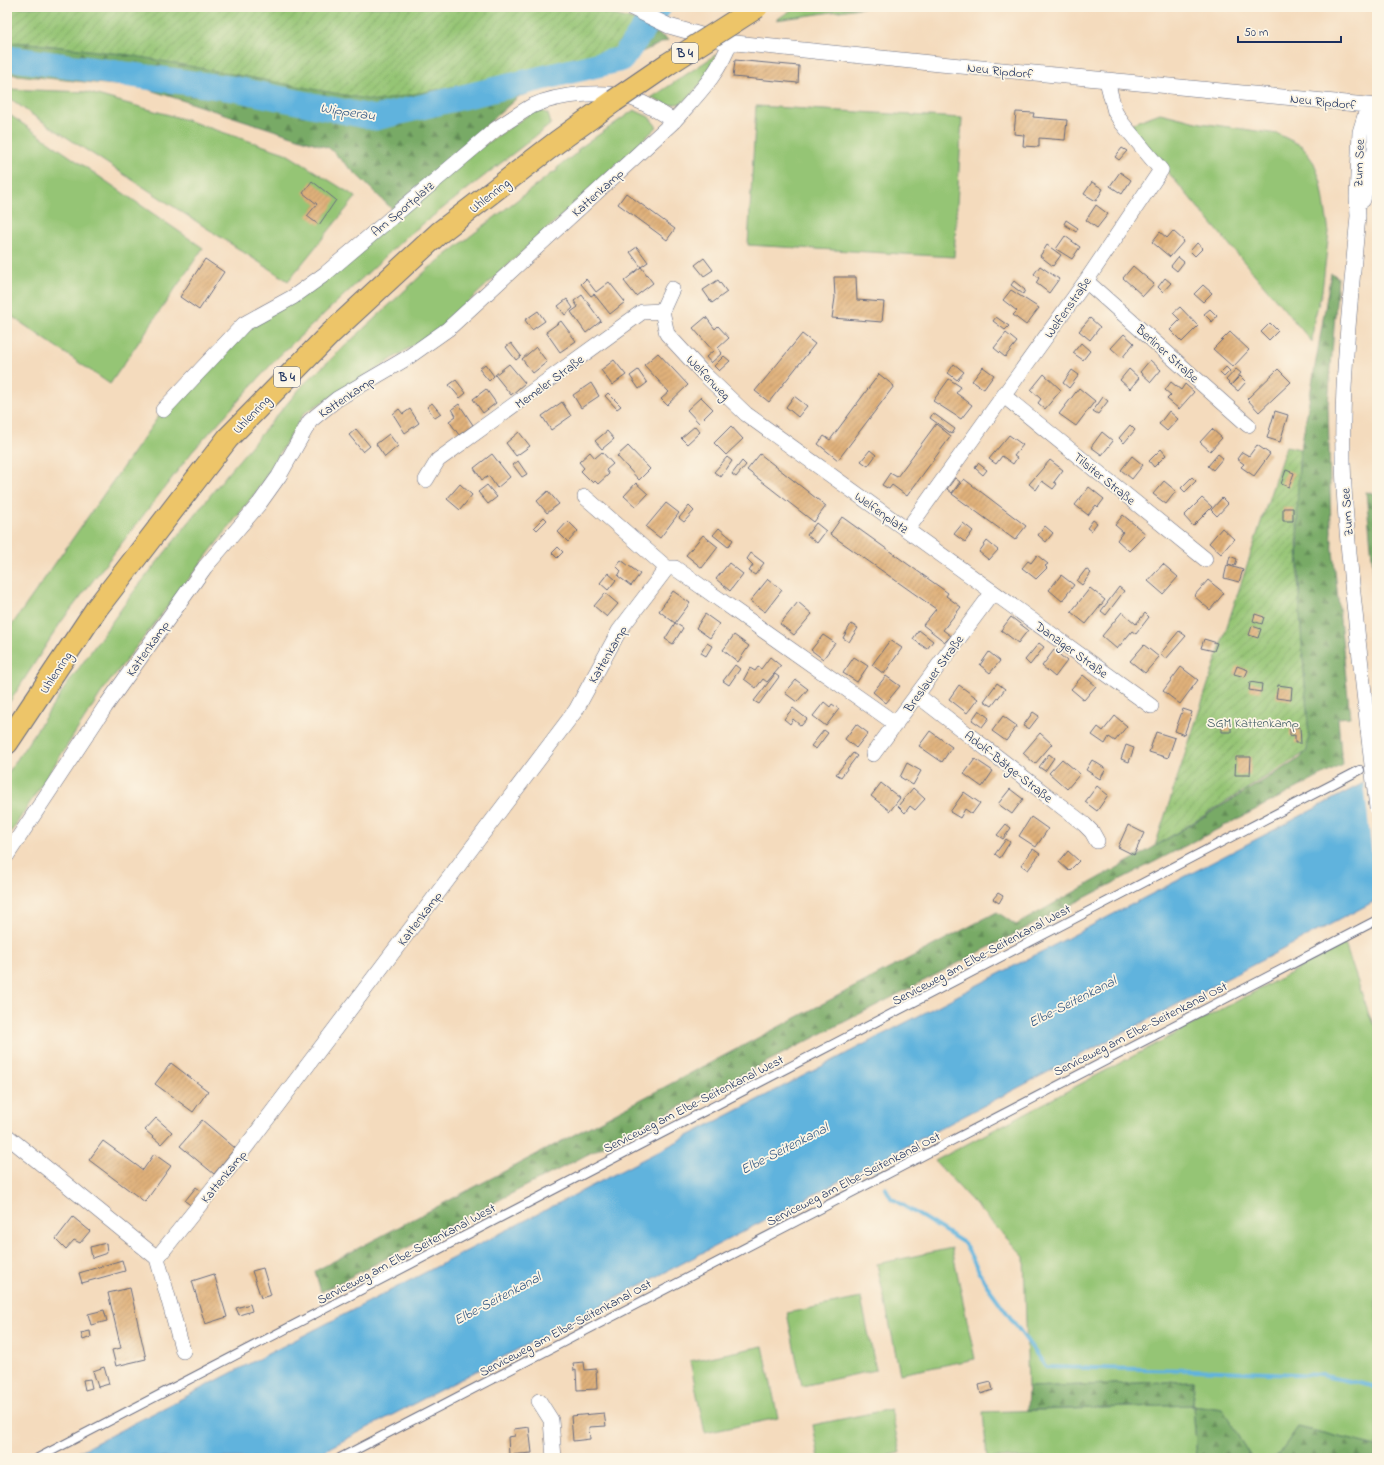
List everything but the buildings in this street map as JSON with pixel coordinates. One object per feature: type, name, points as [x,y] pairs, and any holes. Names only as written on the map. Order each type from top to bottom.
[{"type":"highway","name":"Uhlenring","points":[[7,743],[97,608],[228,438],[330,334],[439,233],[557,142],[668,64],[757,7]]},
{"type":"street","name":"Neu Ripdorf","points":[[635,10],[664,24],[710,38],[730,42],[1372,106]]},
{"type":"street","name":"Kattenkamp","points":[[7,855],[105,707],[200,574],[258,504],[278,476],[310,421],[337,399],[407,358],[448,329],[674,121],[708,83],[730,42]]},
{"type":"street","name":"Welfenstraße","points":[[907,530],[1086,281],[1161,170],[1122,123],[1115,112],[1107,80]]},
{"type":"street","name":"Am Sportplatz","points":[[163,410],[244,324],[293,297],[325,274],[496,129],[514,117],[534,106],[557,99],[589,94],[612,94],[632,98],[674,121]]},
{"type":"street","name":"Zum See","points":[[1372,106],[1375,126],[1374,149],[1358,216],[1344,376],[1344,486],[1377,808]]},
{"type":"street","name":"Berliner Straße","points":[[1086,281],[1248,426]]},
{"type":"street","points":[[662,311],[672,289]]},
{"type":"street","name":"Welfenweg","points":[[662,311],[667,334],[732,402],[771,433]]},
{"type":"street","name":"Memeler Straße","points":[[426,480],[438,460],[642,312],[662,311]]},
{"type":"street","name":"Tilsiter Straße","points":[[1004,396],[1206,559]]},
{"type":"street","name":"Welfenplatz","points":[[771,433],[993,592]]},
{"type":"street","points":[[585,497],[667,568],[675,568],[896,724]]},
{"type":"street","name":"Kattenkamp","points":[[157,1258],[242,1152],[571,716],[619,631],[667,568]]},
{"type":"street","name":"Breslauer Straße","points":[[873,754],[993,592]]},
{"type":"street","name":"Danziger Straße","points":[[993,592],[1151,706]]},
{"type":"street","name":"Adolf-Bätge-Straße","points":[[917,695],[1084,824],[1092,832],[1097,841]]},
{"type":"street","points":[[7,1136],[157,1258],[183,1351]]},
{"type":"street","points":[[539,1401],[551,1420],[554,1458]]},
{"type":"lane","name":"Serviceweg am Elbe-Seitenkanal West","points":[[38,1458],[1360,770]]},
{"type":"lane","name":"Serviceweg am Elbe-Seitenkanal Ost","points":[[340,1458],[1377,920]]},
{"type":"green space","points":[[7,7],[584,7],[638,21],[621,55],[377,101],[130,55],[30,43],[7,42]]},
{"type":"green space","points":[[796,7],[867,7],[776,20]]},
{"type":"green space","points":[[638,21],[668,40],[620,62],[518,97],[392,209],[329,148],[144,88],[7,74],[7,42],[30,43],[130,55],[621,55]]},
{"type":"green space","points":[[717,54],[704,80],[683,103],[668,105],[651,98]]},
{"type":"green space","points":[[7,89],[86,92],[180,118],[285,153],[356,197],[288,281],[31,114],[7,96]]},
{"type":"green space","points":[[756,106],[962,118],[954,257],[748,245]]},
{"type":"green space","points":[[634,110],[649,117],[657,127],[440,328],[304,413],[256,492],[103,690],[7,838],[7,775],[10,770],[64,689],[132,594],[228,473],[303,385],[428,269],[552,173],[557,171],[557,168],[578,152],[577,150]]},
{"type":"green space","points":[[534,111],[542,111],[548,114],[551,124],[406,237],[278,357],[192,452],[61,622],[7,706],[7,632],[163,410],[239,338],[416,192]]},
{"type":"green space","points":[[7,113],[203,248],[110,384],[7,313]]},
{"type":"green space","points":[[1160,113],[1201,123],[1278,134],[1302,146],[1314,163],[1321,182],[1329,232],[1322,291],[1314,320],[1312,342],[1128,125]]},
{"type":"green space","points":[[1331,273],[1338,277],[1328,404],[1331,531],[1350,717],[1338,718],[1342,765],[321,1292],[315,1271],[997,912],[1016,925],[1154,847],[1299,759],[1306,752],[1309,739],[1300,620],[1297,489],[1301,448]]},
{"type":"green space","name":"SGM Kattenkamp","points":[[1286,446],[1300,449],[1297,558],[1309,739],[1306,752],[1155,846]]},
{"type":"green space","points":[[1366,492],[1377,494],[1377,611]]},
{"type":"green space","points":[[1345,944],[1369,1015],[1377,1030],[1377,1446],[1298,1427],[1276,1458],[1252,1458],[1222,1409],[1193,1405],[1194,1381],[1028,1387],[1024,1257],[935,1161]]},
{"type":"green space","points":[[952,1248],[975,1359],[900,1374],[877,1264]]},
{"type":"green space","points":[[861,1298],[876,1370],[802,1386],[787,1313]]},
{"type":"green space","points":[[763,1346],[778,1418],[705,1433],[690,1361]]},
{"type":"green space","points":[[1194,1381],[1193,1405],[1027,1410],[1028,1387]]},
{"type":"green space","points":[[1193,1405],[1197,1458],[987,1458],[983,1412]]},
{"type":"green space","points":[[1193,1405],[1222,1409],[1252,1458],[1197,1458]]},
{"type":"green space","points":[[891,1409],[900,1453],[877,1458],[819,1458],[813,1425]]},
{"type":"green space","points":[[1298,1427],[1377,1446],[1377,1458],[1276,1458]]},
{"type":"water","name":"Elbe-Seitenkanal","points":[[1377,776],[1377,900],[310,1458],[67,1458],[722,1118]]},
{"type":"pier","points":[[1377,774],[1377,902],[1364,781]]},
{"type":"waterway","name":"Wipperau","points":[[7,58],[235,89],[375,118],[622,59],[659,7]]},
{"type":"waterway","points":[[872,1164],[876,1170]]},
{"type":"waterway","points":[[885,1187],[891,1198],[964,1243],[986,1284],[1046,1367],[1193,1370],[1320,1375],[1377,1387]]}]
